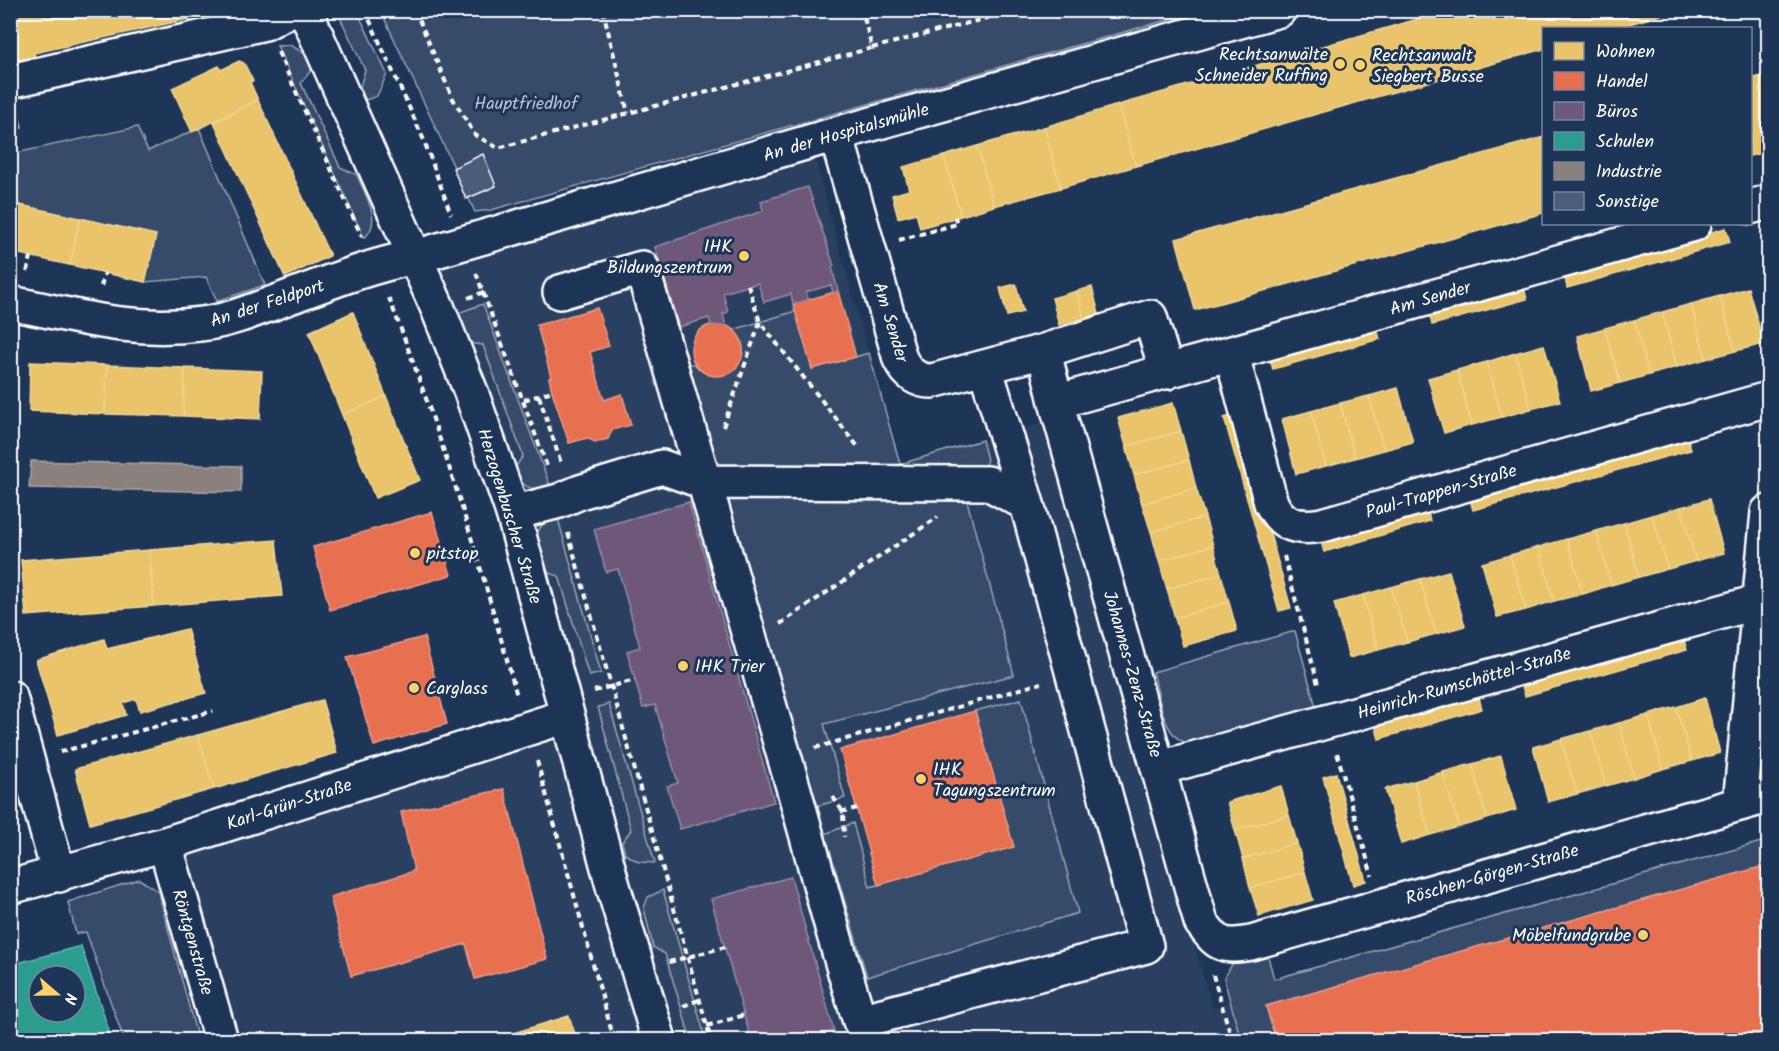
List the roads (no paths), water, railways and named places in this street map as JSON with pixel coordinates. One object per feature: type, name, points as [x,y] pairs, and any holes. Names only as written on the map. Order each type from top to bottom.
[{"type":"street","name":"Herzogenbuscher Straße","points":[[305,10],[415,257],[471,392],[513,513],[564,708],[659,1041]]},
{"type":"street","name":"An der Hospitalsmühle","points":[[415,257],[836,134],[1279,10]]},
{"type":"street","points":[[10,81],[277,17]]},
{"type":"street","name":"Am Sender","points":[[836,134],[900,359],[906,370],[922,381],[985,368],[1150,317],[1167,372]]},
{"type":"street","points":[[1752,206],[1768,202]]},
{"type":"street","name":"Am Sender","points":[[1056,402],[1232,355],[1690,225]]},
{"type":"street","name":"An der Feldport","points":[[10,303],[92,322],[156,328],[203,324],[245,314],[375,265],[415,257]]},
{"type":"street","points":[[560,292],[642,268],[860,1021],[1146,946],[1028,504],[985,368]]},
{"type":"street","points":[[1044,351],[1056,402]]},
{"type":"street","name":"Paul-Trappen-Straße","points":[[1232,355],[1271,503],[1277,515],[1287,523],[1302,528],[1768,399]]},
{"type":"street","name":"Johannes-Zenz-Straße","points":[[1056,402],[1160,768],[1201,922],[1215,941]]},
{"type":"street","points":[[513,513],[559,501],[580,492],[662,467],[704,482],[988,483],[1028,504]]},
{"type":"street","points":[[1754,800],[1768,512]]},
{"type":"street","name":"Heinrich-Rumschöttel-Straße","points":[[1160,768],[1763,600]]},
{"type":"street","points":[[10,697],[59,875]]},
{"type":"street","name":"Karl-Grün-Straße","points":[[10,887],[165,844],[528,727],[564,708]]},
{"type":"street","name":"Röschen-Görgen-Straße","points":[[1215,941],[1230,946],[1251,943],[1754,800]]},
{"type":"street","name":"Röntgenstraße","points":[[165,844],[221,1041]]},
{"type":"place","name":"Rechtsanwälte Schneider Ruffing","points":[[1340,64]]},
{"type":"place","name":"Rechtsanwalt Siegbert Busse","points":[[1360,65]]},
{"type":"place","name":"IHK Bildungszentrum","points":[[744,256]]},
{"type":"place","name":"pitstop","points":[[415,553]]},
{"type":"place","name":"IHK Trier","points":[[683,666]]},
{"type":"place","name":"Carglass","points":[[414,688]]},
{"type":"place","name":"IHK Tagungszentrum","points":[[921,779]]},
{"type":"place","name":"Möbelfundgrube","points":[[1643,935]]},
{"type":"park label","name":"Hauptfriedhof","points":[[526,103]]}]
